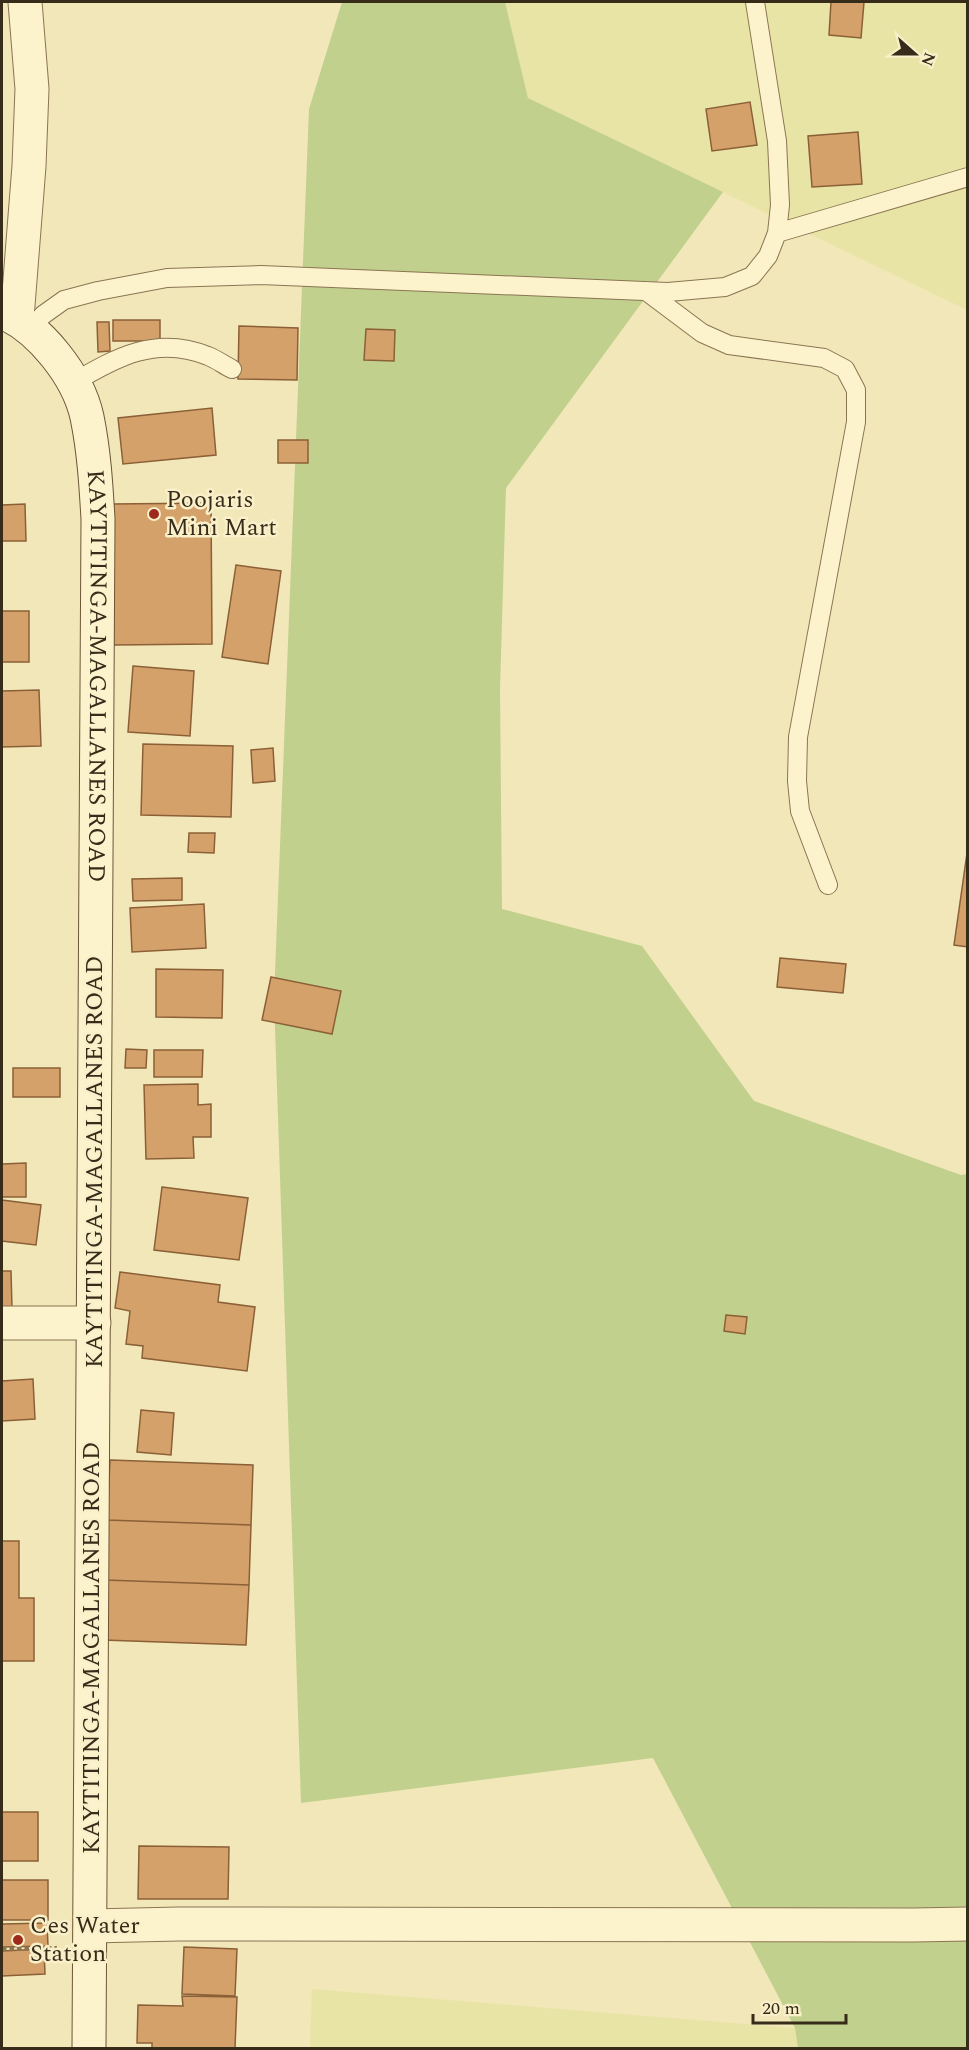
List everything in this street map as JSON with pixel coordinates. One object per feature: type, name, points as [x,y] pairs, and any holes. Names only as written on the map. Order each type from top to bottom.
[{"type":"main road","points":[[16,320],[29,166],[32,88],[25,2]]},
{"type":"main road","name":"KAYTITINGA-MAGALLANES ROAD","points":[[16,320],[51,350],[73,383],[86,415],[93,451],[98,519],[89,2049]]},
{"type":"main road","points":[[2,1323],[94,1323]]},
{"type":"main road","points":[[91,1937],[179,1924],[968,1924]]},
{"type":"lane","points":[[16,320],[43,315],[64,300],[167,278],[261,275],[668,292],[725,287],[752,276],[768,256],[777,233],[780,205],[777,141],[755,2]]},
{"type":"lane","points":[[777,233],[968,177]]},
{"type":"lane","points":[[646,291],[702,333],[729,345],[824,358],[845,369],[856,390],[856,422],[798,737],[797,781],[800,811],[828,885]]},
{"type":"lane","points":[[73,383],[108,362],[141,350],[172,346],[207,356],[232,369]]},
{"type":"path","points":[[2,1949],[91,1937]]},
{"type":"shaded area","points":[[505,2],[967,2],[967,310],[528,98]]},
{"type":"shaded area","points":[[312,1989],[795,2028],[798,2048],[310,2048]]},
{"type":"green space","points":[[342,2],[505,2],[528,98],[723,192],[506,488],[500,689],[502,909],[642,946],[754,1101],[961,1175],[967,1174],[967,2048],[798,2048],[795,2028],[653,1758],[301,1803],[274,998],[309,109]]},
{"type":"building","points":[[831,2],[864,2],[861,38],[829,35]]},
{"type":"building","points":[[750,102],[757,145],[712,151],[706,109]]},
{"type":"building","points":[[858,132],[862,184],[812,187],[808,136]]},
{"type":"building","points":[[113,320],[160,320],[160,341],[113,341]]},
{"type":"building","points":[[97,322],[109,322],[110,351],[98,352]]},
{"type":"building","points":[[239,326],[298,328],[297,380],[238,379]]},
{"type":"building","points":[[366,329],[395,330],[394,361],[364,360]]},
{"type":"building","points":[[212,408],[216,455],[123,464],[118,418]]},
{"type":"building","points":[[278,440],[308,440],[308,463],[278,463]]},
{"type":"building","points":[[211,503],[212,644],[113,645],[112,504]]},
{"type":"building","points":[[25,504],[26,541],[2,541],[2,505]]},
{"type":"building","points":[[236,565],[281,571],[268,664],[222,657]]},
{"type":"building","points":[[2,611],[29,611],[29,662],[2,662]]},
{"type":"building","points":[[133,666],[194,671],[190,736],[128,732]]},
{"type":"building","points":[[39,690],[41,746],[2,747],[2,691]]},
{"type":"building","points":[[143,744],[233,746],[231,817],[141,815]]},
{"type":"building","points":[[273,748],[275,781],[253,783],[251,750]]},
{"type":"building","points":[[189,833],[215,833],[214,853],[188,852]]},
{"type":"building","points":[[968,846],[968,947],[954,945]]},
{"type":"building","points":[[182,878],[182,900],[133,901],[132,879]]},
{"type":"building","points":[[204,904],[206,948],[132,952],[130,908]]},
{"type":"building","points":[[780,958],[846,964],[843,993],[777,987]]},
{"type":"building","points":[[156,969],[223,970],[222,1018],[156,1017]]},
{"type":"building","points":[[271,977],[341,991],[332,1034],[262,1020]]},
{"type":"building","points":[[126,1049],[147,1050],[146,1068],[125,1068]]},
{"type":"building","points":[[154,1050],[203,1050],[202,1077],[154,1077]]},
{"type":"building","points":[[13,1068],[60,1068],[60,1097],[13,1097]]},
{"type":"building","points":[[198,1084],[198,1105],[211,1104],[211,1137],[193,1137],[194,1158],[146,1159],[144,1085]]},
{"type":"building","points":[[26,1163],[26,1197],[2,1197],[2,1164]]},
{"type":"building","points":[[162,1187],[248,1198],[239,1260],[154,1250]]},
{"type":"building","points":[[2,1200],[41,1205],[36,1245],[2,1241]]},
{"type":"building","points":[[2,1271],[11,1271],[12,1308],[2,1308]]},
{"type":"building","points":[[120,1272],[220,1285],[218,1302],[255,1307],[247,1371],[142,1358],[143,1346],[126,1344],[130,1311],[115,1308]]},
{"type":"building","points":[[726,1315],[747,1317],[745,1334],[724,1331]]},
{"type":"building","points":[[33,1379],[35,1419],[2,1421],[2,1381]]},
{"type":"building","points":[[141,1410],[174,1413],[171,1455],[137,1452]]},
{"type":"building","points":[[110,1460],[253,1465],[251,1525],[107,1520]]},
{"type":"building","points":[[107,1520],[251,1525],[249,1585],[105,1580]]},
{"type":"building","points":[[2,1541],[19,1541],[19,1598],[34,1598],[34,1661],[2,1661]]},
{"type":"building","points":[[105,1580],[249,1585],[246,1645],[103,1640]]},
{"type":"building","points":[[2,1812],[38,1812],[38,1861],[2,1861]]},
{"type":"building","points":[[139,1846],[229,1847],[228,1899],[138,1899]]},
{"type":"building","points":[[2,1880],[48,1880],[48,1920],[2,1920]]},
{"type":"building","points":[[47,1923],[48,1946],[2,1947],[2,1924]]},
{"type":"building","points":[[184,1947],[237,1949],[235,1996],[182,1994]]},
{"type":"building","points":[[44,1949],[45,1974],[2,1976],[2,1951]]},
{"type":"building","points":[[182,1996],[237,1997],[235,2048],[152,2048],[152,2043],[137,2043],[138,2005],[183,2006]]},
{"type":"place","name":"Poojaris Mini Mart","points":[[154,514]]},
{"type":"place","name":"Ces Water Station","points":[[18,1940]]}]
